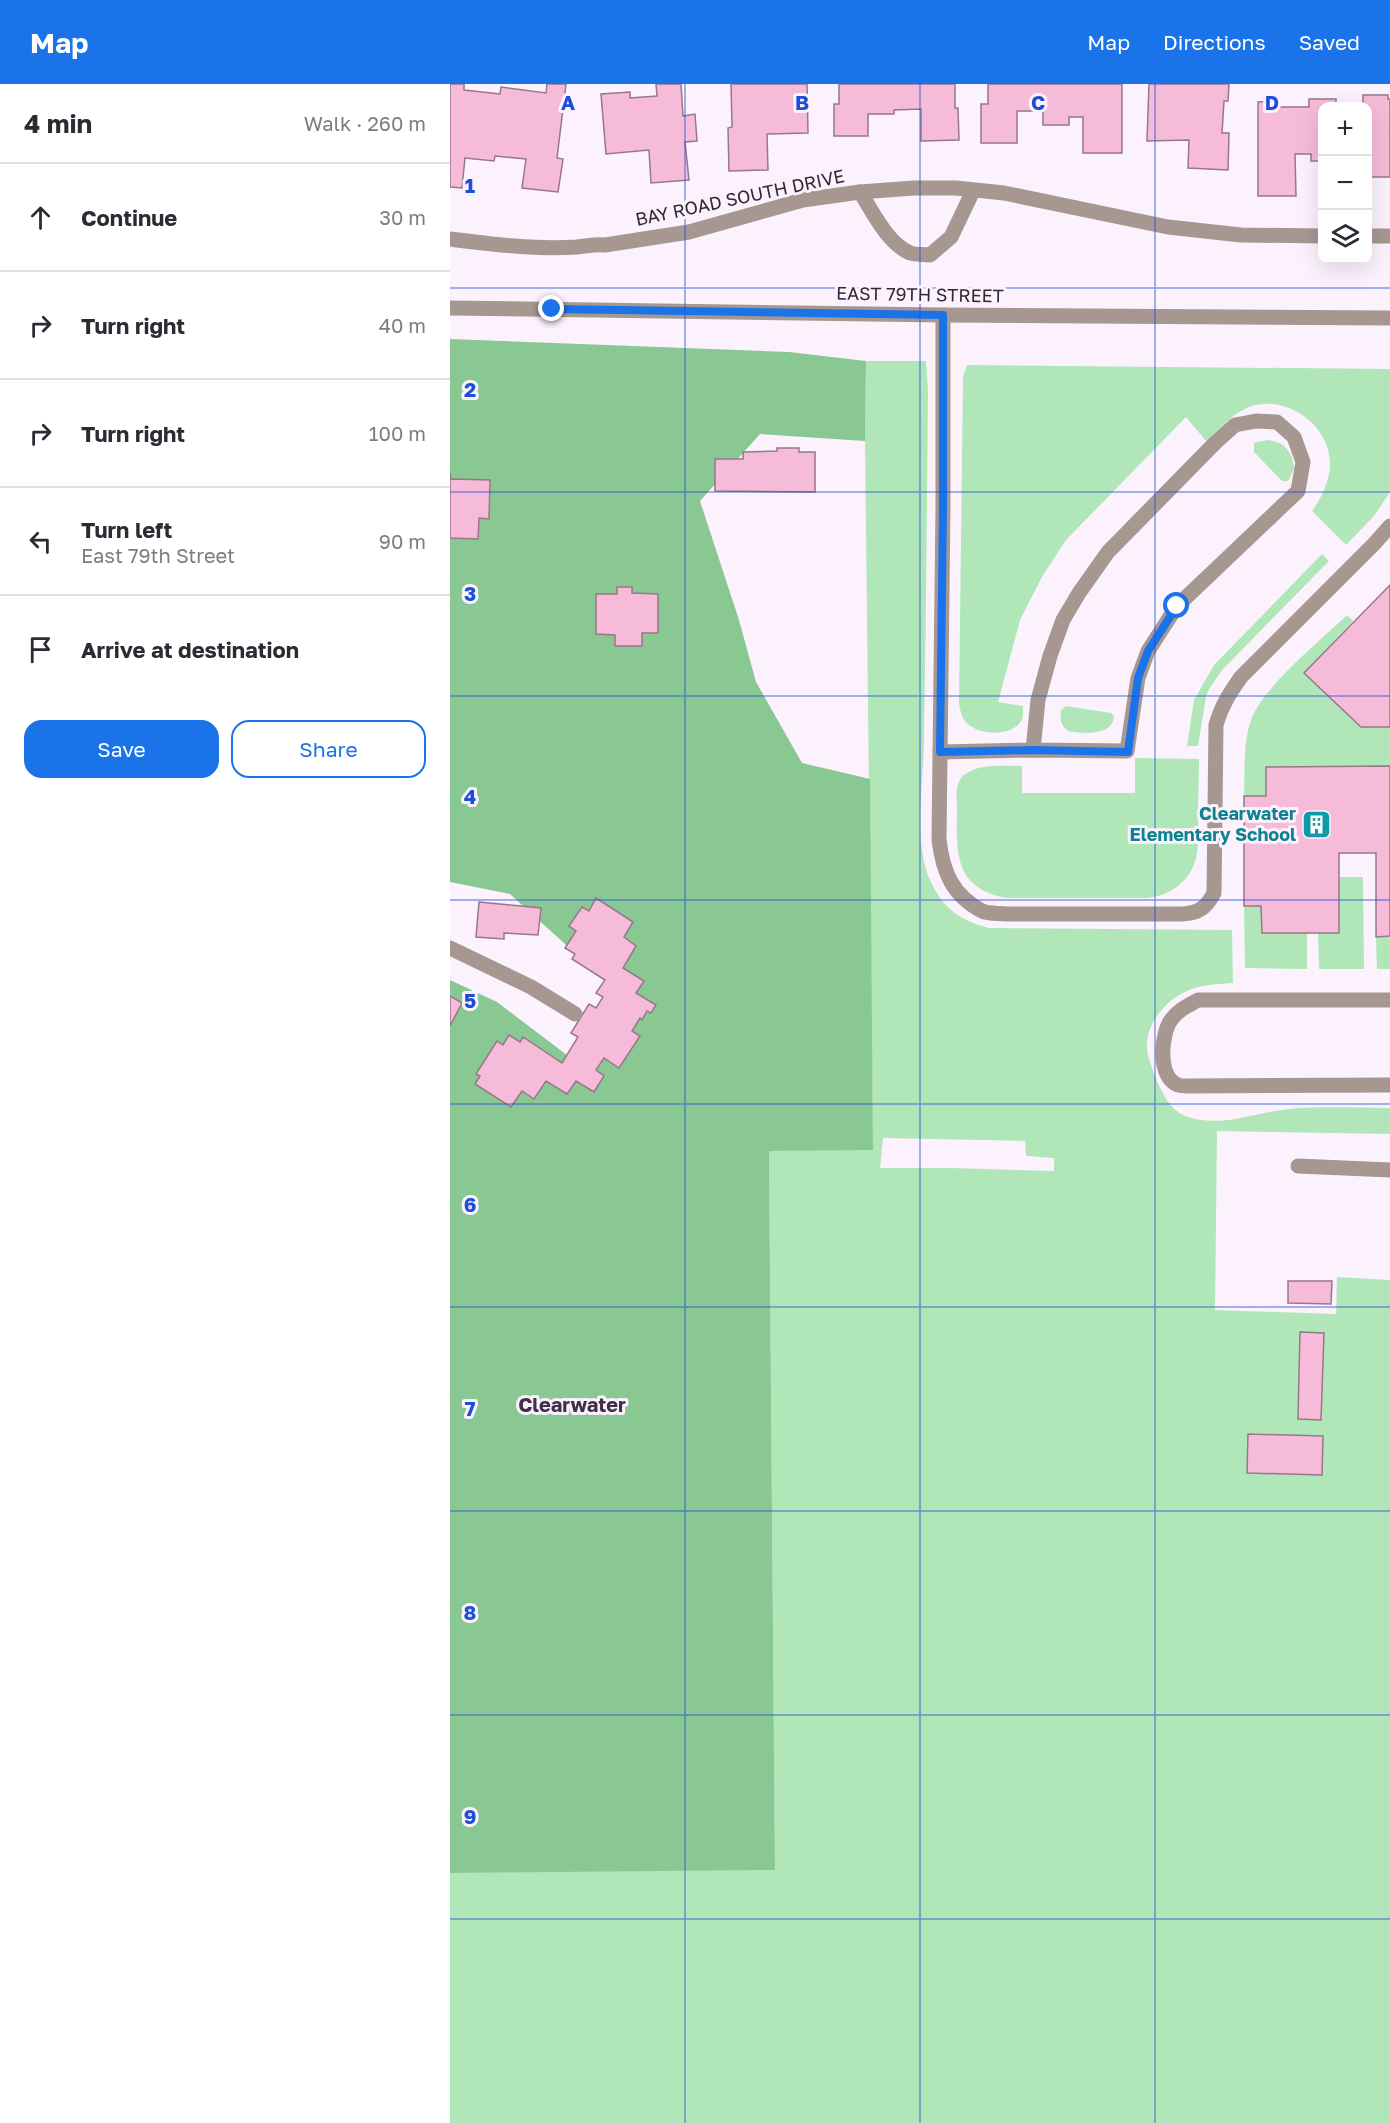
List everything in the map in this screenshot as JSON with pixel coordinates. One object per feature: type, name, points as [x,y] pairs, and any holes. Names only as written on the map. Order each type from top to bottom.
[{"type":"street","name":"BAY ROAD SOUTH DRIVE","points":[[450,239],[506,246],[606,245],[689,231],[803,200],[860,192],[914,188],[956,188],[1014,195],[1168,227],[1241,235],[1318,236]]},
{"type":"street","points":[[860,192],[886,231],[902,247],[916,254],[930,255],[951,237],[973,191]]},
{"type":"street","points":[[1372,236],[1390,236]]},
{"type":"street","name":"EAST 79TH STREET","points":[[450,308],[1390,318]]},
{"type":"street","points":[[943,315],[943,507],[938,816],[942,863],[951,885],[984,912],[1182,914],[1203,909],[1214,893],[1216,725],[1226,697],[1241,677],[1390,526]]},
{"type":"street","points":[[940,752],[1034,750],[1128,752],[1138,678],[1148,651],[1165,624],[1177,606],[1298,491],[1303,462],[1294,436],[1277,422],[1256,421],[1235,425],[1108,552],[1063,620],[1038,700],[1034,750]]},
{"type":"street","points":[[450,948],[531,987],[575,1014]]},
{"type":"street","points":[[1390,1000],[1198,1000],[1181,1008],[1171,1020],[1165,1031],[1162,1052],[1168,1075],[1173,1082],[1187,1086],[1390,1085]]},
{"type":"street","points":[[1298,1166],[1390,1170]]},
{"type":"green space","points":[[450,339],[789,352],[866,361],[865,441],[760,434],[700,501],[739,620],[756,682],[802,763],[870,779],[873,1150],[769,1151],[775,1870],[450,1873],[450,980],[497,1002],[580,1065],[632,1005],[510,894],[450,882]]},
{"type":"green space","points":[[866,361],[926,361],[928,390],[926,608],[920,831],[925,866],[942,900],[962,917],[989,928],[1232,930],[1233,983],[1202,986],[1183,993],[1158,1014],[1148,1034],[1150,1062],[1159,1086],[1172,1106],[1185,1116],[1212,1121],[1301,1108],[1390,1108],[1390,1134],[1217,1131],[1215,1310],[1336,1314],[1337,1277],[1390,1280],[1390,2123],[450,2123],[450,1873],[775,1869],[769,1151],[873,1149]],"holes":[[[883,1138],[1025,1141],[1026,1156],[1054,1158],[1054,1171],[880,1168]]]},
{"type":"green space","points":[[967,365],[1390,369],[1390,492],[1374,516],[1346,545],[1312,511],[1324,489],[1330,465],[1328,450],[1322,436],[1312,423],[1286,407],[1271,404],[1256,405],[1241,411],[1206,441],[1186,417],[1066,540],[1043,575],[1020,620],[998,702],[1023,706],[1022,720],[1007,731],[984,732],[970,726],[965,721],[959,703],[963,377]]},
{"type":"green space","points":[[1267,440],[1283,445],[1290,453],[1294,469],[1288,481],[1282,481],[1254,452],[1254,443]]},
{"type":"green space","points":[[1322,554],[1329,561],[1223,669],[1206,697],[1198,746],[1187,746],[1194,700],[1214,665]]},
{"type":"green space","points":[[1347,615],[1353,621],[1304,673],[1361,726],[1390,727],[1390,766],[1266,767],[1266,796],[1244,796],[1246,740],[1256,710],[1292,666]]},
{"type":"green space","points":[[1066,706],[1111,713],[1114,716],[1112,723],[1096,732],[1068,731],[1061,719],[1061,710]]},
{"type":"green space","points":[[1135,758],[1199,759],[1198,839],[1195,863],[1186,879],[1172,890],[1146,898],[1006,898],[989,893],[968,877],[962,867],[957,841],[957,792],[959,782],[964,775],[984,767],[1022,766],[1022,793],[1135,793]]},
{"type":"green space","points":[[1339,877],[1363,877],[1364,969],[1319,969],[1318,933],[1339,932]]},
{"type":"green space","points":[[1244,906],[1261,906],[1262,933],[1307,933],[1307,969],[1245,968]]},
{"type":"green space","points":[[1390,936],[1390,969],[1377,969],[1376,937]]},
{"type":"building","points":[[450,84],[464,84],[464,90],[500,94],[501,87],[546,93],[547,84],[566,84],[557,158],[563,159],[558,192],[522,188],[526,159],[495,156],[494,161],[465,158],[462,188],[450,187]]},
{"type":"building","points":[[656,84],[681,84],[683,116],[695,114],[697,141],[685,142],[689,180],[651,183],[649,150],[606,154],[601,94],[630,92],[630,98],[657,96]]},
{"type":"building","points":[[731,84],[807,84],[808,133],[767,134],[768,170],[729,171],[728,128],[732,127]]},
{"type":"building","points":[[839,84],[955,84],[959,140],[921,141],[921,109],[894,110],[894,114],[868,114],[868,136],[834,136],[834,104],[839,104]]},
{"type":"building","points":[[988,84],[1122,84],[1122,153],[1083,153],[1083,117],[1069,117],[1069,125],[1043,125],[1043,111],[1017,111],[1017,143],[981,143],[981,104],[988,104]]},
{"type":"building","points":[[1149,84],[1229,84],[1228,101],[1224,101],[1222,133],[1229,133],[1228,170],[1188,168],[1189,140],[1147,141]]},
{"type":"building","points":[[1363,95],[1388,95],[1390,99],[1390,177],[1372,177],[1372,102],[1363,102]]},
{"type":"building","points":[[1309,99],[1336,99],[1336,102],[1318,102],[1318,161],[1311,161],[1311,154],[1295,154],[1296,196],[1258,196],[1258,102],[1275,101],[1275,107],[1309,107]]},
{"type":"building","points":[[777,448],[799,448],[799,452],[815,452],[815,492],[715,491],[715,459],[743,459],[743,452],[777,451]]},
{"type":"building","points":[[450,473],[451,479],[490,480],[489,519],[479,518],[478,539],[450,538]]},
{"type":"building","points":[[1390,585],[1390,727],[1361,727],[1304,673]]},
{"type":"building","points":[[617,587],[632,587],[632,593],[658,594],[658,633],[642,633],[642,646],[615,646],[615,635],[596,634],[596,594],[617,594]]},
{"type":"building","name":"Clearwater Elementary School","points":[[1390,766],[1390,936],[1376,937],[1376,853],[1339,853],[1339,933],[1262,933],[1261,906],[1244,906],[1244,796],[1266,796],[1266,767]]},
{"type":"building","points":[[596,898],[633,922],[624,937],[636,946],[623,968],[644,981],[636,993],[656,1005],[651,1013],[647,1011],[642,1020],[640,1018],[632,1031],[640,1036],[619,1068],[604,1058],[596,1070],[604,1076],[594,1092],[576,1081],[567,1094],[546,1081],[534,1099],[522,1091],[511,1107],[475,1084],[480,1076],[476,1074],[497,1041],[503,1045],[509,1035],[520,1042],[523,1037],[562,1063],[578,1037],[571,1033],[589,1004],[596,1008],[603,997],[596,993],[605,980],[572,959],[575,954],[565,948],[576,931],[569,926],[582,907],[589,911]]},
{"type":"building","points":[[479,902],[541,908],[538,935],[504,933],[504,939],[476,937]]},
{"type":"building","points":[[450,996],[462,1003],[450,1026]]},
{"type":"building","points":[[1288,1281],[1332,1281],[1331,1304],[1288,1303]]},
{"type":"building","points":[[1300,1332],[1324,1333],[1321,1420],[1298,1419]]},
{"type":"building","points":[[1248,1434],[1323,1436],[1322,1475],[1247,1473]]},
{"type":"place","name":"Clearwater Elementary School","points":[[1317,824]]},
{"type":"district","name":"Clearwater","points":[[572,1405]]},
{"type":"route","points":[[552,309],[943,315],[940,752],[1034,750],[1128,752],[1138,678],[1148,651],[1177,606]]}]
